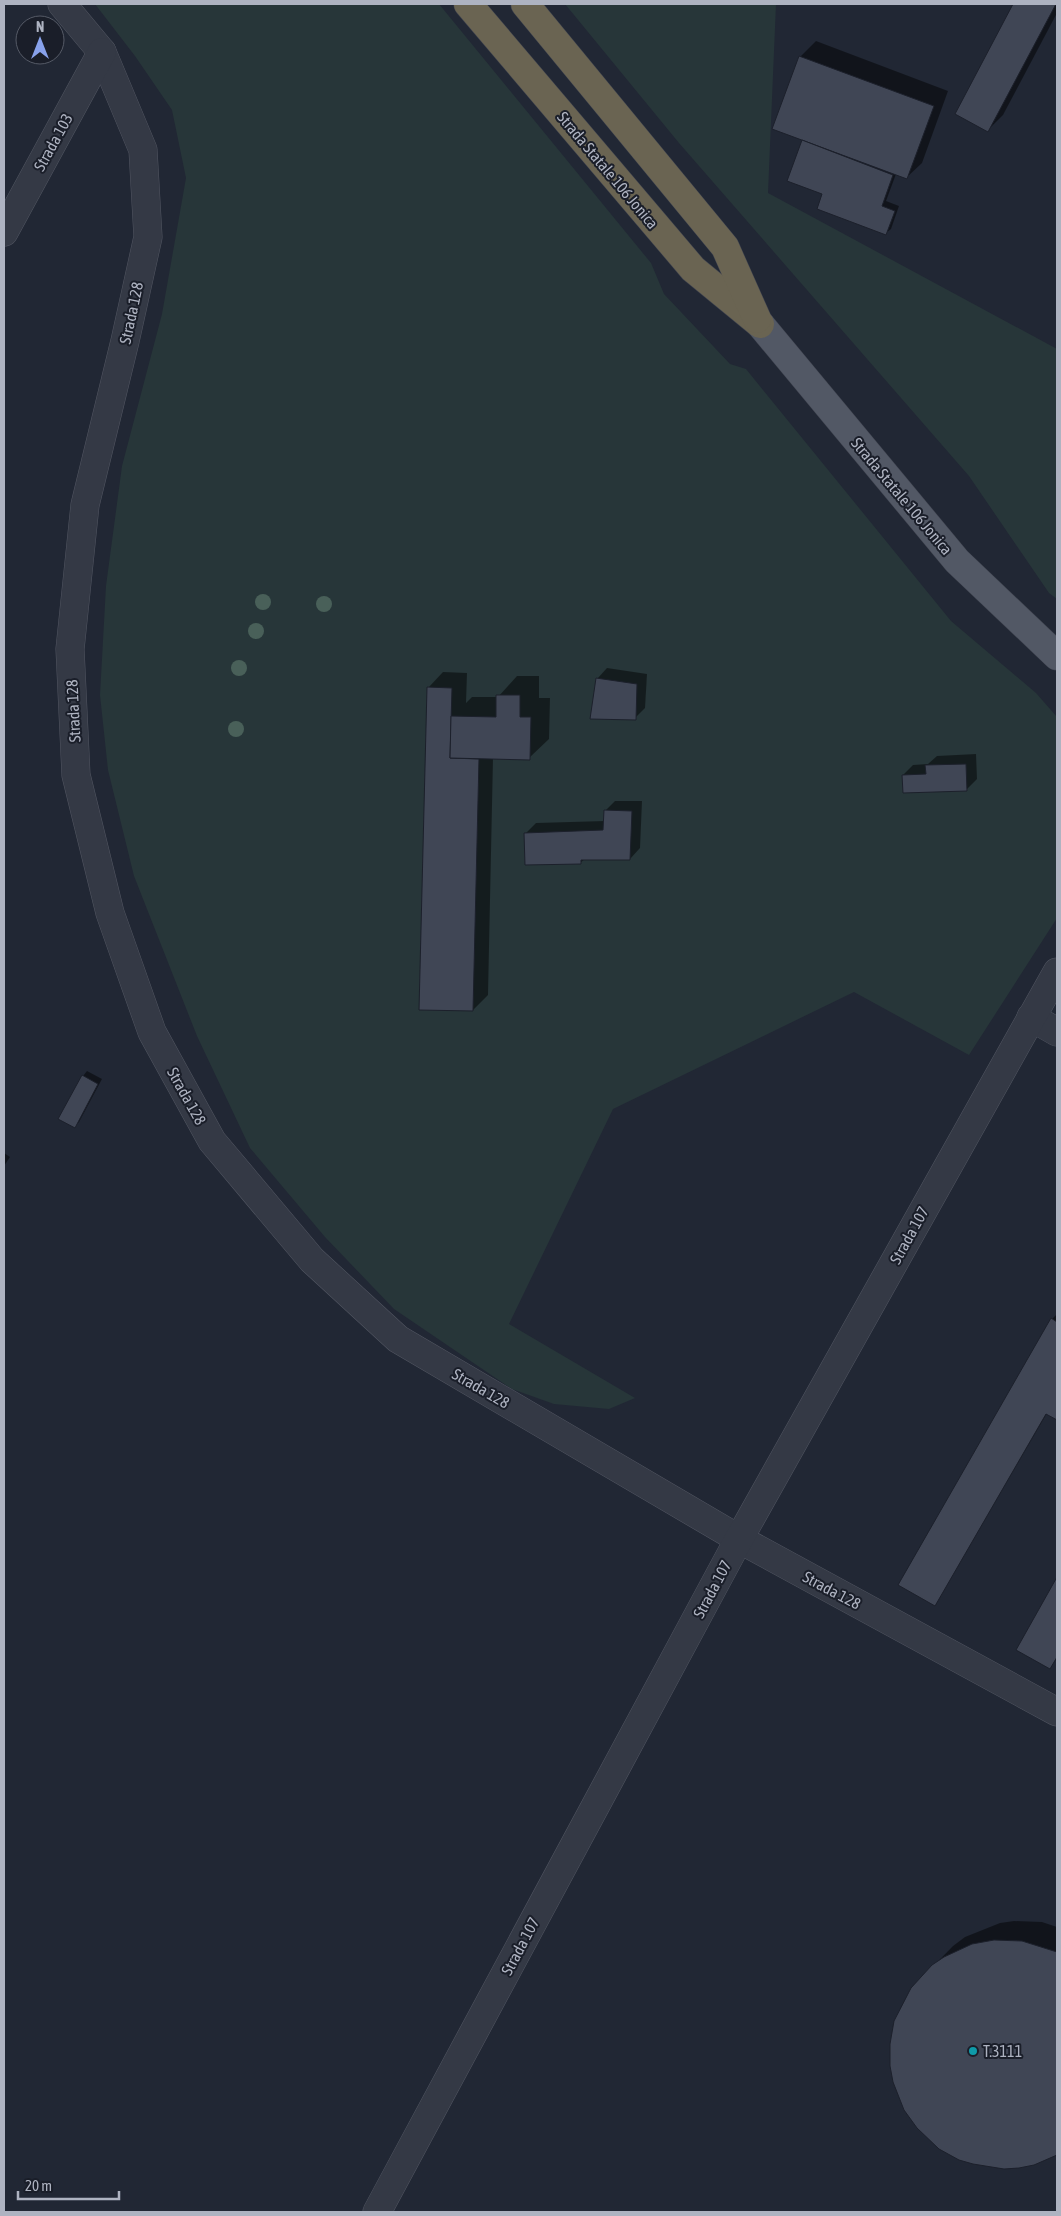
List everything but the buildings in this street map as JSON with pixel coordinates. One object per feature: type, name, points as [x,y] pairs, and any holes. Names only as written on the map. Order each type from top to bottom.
[{"type":"highway","name":"Strada Statale 106 Jonica","points":[[468,4],[693,269],[760,324]]},
{"type":"highway","name":"Strada Statale 106 Jonica","points":[[525,4],[725,247],[760,324]]},
{"type":"main road","name":"Strada Statale 106 Jonica","points":[[760,324],[957,562],[1057,656]]},
{"type":"lane","name":"Strada 128","points":[[62,4],[102,52],[143,150],[148,237],[85,505],[70,649],[76,765],[110,913],[152,1032],[212,1141],[312,1260],[398,1339],[739,1539],[1057,1712]]},
{"type":"lane","name":"Strada 103","points":[[4,232],[102,52]]},
{"type":"lane","name":"Strada 107","points":[[377,2212],[739,1539],[1057,972]]},
{"type":"lane","points":[[1032,1018],[1057,1032]]},
{"type":"shaded area","points":[[95,4],[439,4],[651,263],[664,294],[730,364],[746,369],[951,621],[1036,693],[1057,717],[1057,918],[969,1055],[854,992],[613,1109],[509,1324],[635,1398],[609,1409],[554,1404],[512,1389],[394,1309],[325,1237],[250,1148],[197,1036],[134,876],[108,770],[100,695],[106,586],[122,466],[162,314],[186,178],[172,110],[135,56]]},
{"type":"shaded area","points":[[565,4],[776,4],[768,193],[1057,349],[1057,599],[1049,593],[969,476],[679,143]]},
{"type":"place","name":"T.3111","points":[[973,2051]]}]
